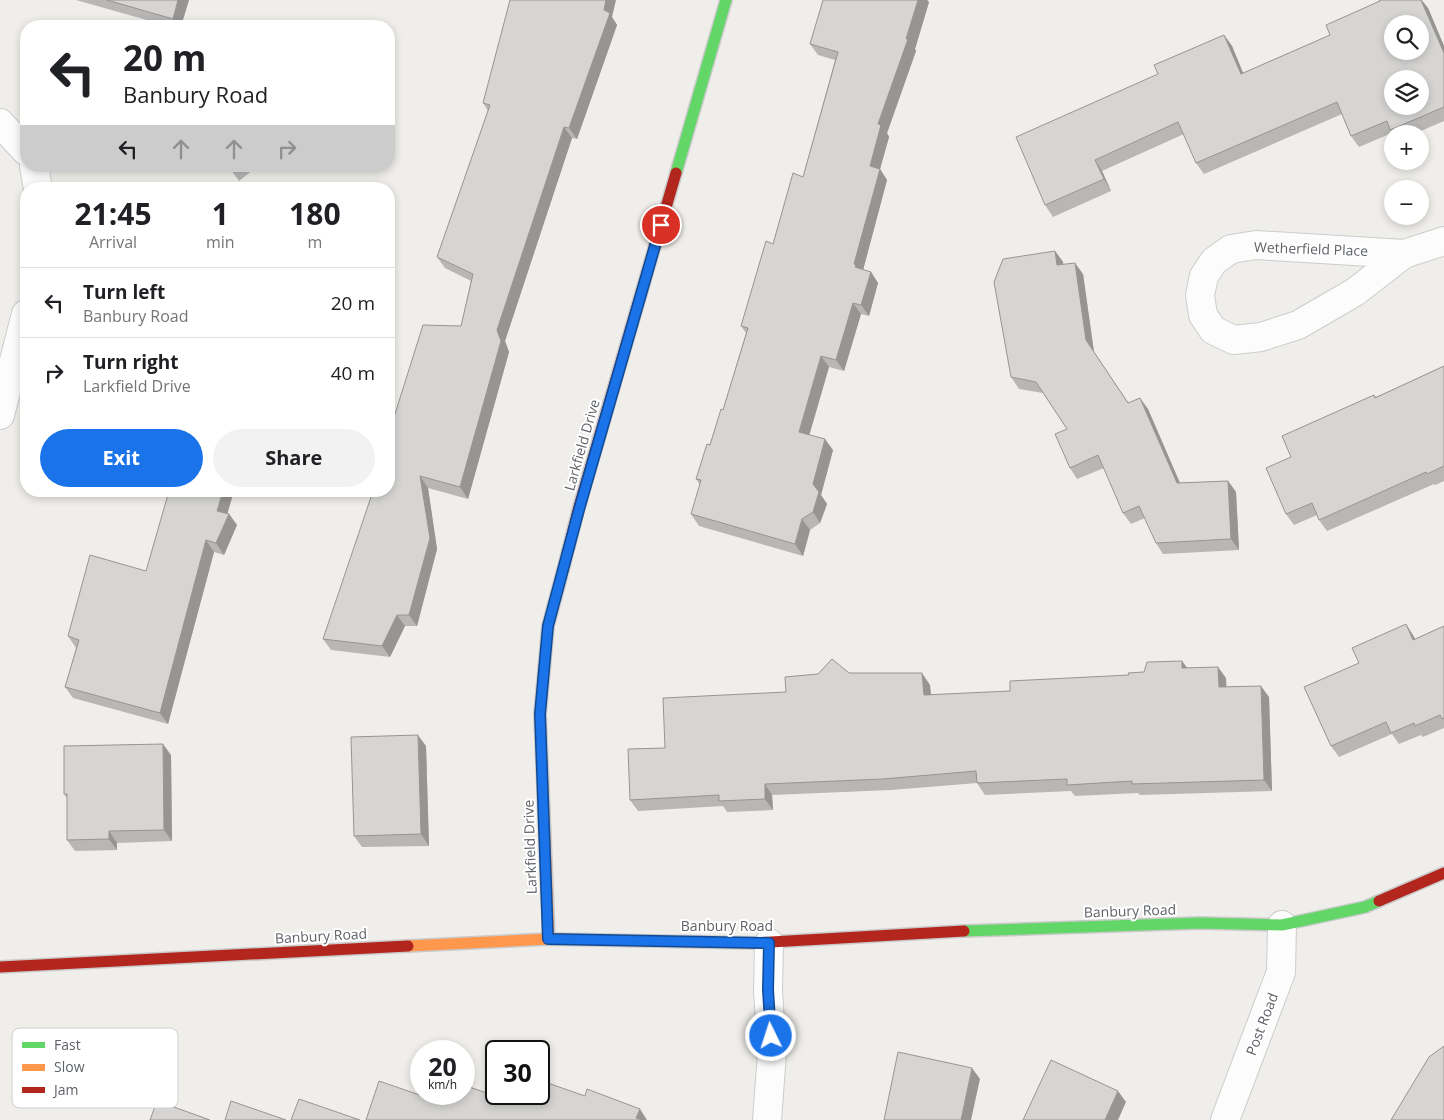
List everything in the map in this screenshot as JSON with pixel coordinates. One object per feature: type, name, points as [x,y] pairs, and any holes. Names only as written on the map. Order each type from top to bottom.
[{"type":"street","name":"Larkfield Drive","points":[[548,939],[540,714],[548,626],[580,506],[726,0]]},
{"type":"street","points":[[0,123],[20,144]]},
{"type":"street","name":"Wetherfield Place","points":[[1404,254],[1256,245],[1231,249],[1214,261],[1204,276],[1200,295],[1203,315],[1213,330],[1234,340],[1261,338],[1298,325],[1355,292],[1404,254],[1444,241]]},
{"type":"street","points":[[0,415],[20,337]]},
{"type":"street","name":"Banbury Road","points":[[0,967],[548,939],[769,943],[949,931],[1200,923],[1282,925],[1365,907],[1444,873]]},
{"type":"street","name":"Post Road","points":[[1225,1120],[1281,972],[1282,925]]},
{"type":"street","points":[[766,1120],[772,1053],[768,990],[769,943]]},
{"type":"building","points":[[107,0],[178,0],[173,19]]},
{"type":"building","points":[[510,0],[606,0],[604,10],[610,13],[569,128],[564,127],[497,330],[501,341],[460,487],[420,476],[430,538],[409,615],[397,615],[382,646],[323,639],[371,497],[395,497],[395,414],[423,325],[461,326],[473,274],[437,257],[490,105],[483,103]]},
{"type":"building","points":[[823,0],[918,0],[906,39],[908,39],[878,124],[881,125],[870,166],[880,169],[854,264],[856,265],[855,267],[871,272],[861,305],[853,303],[836,360],[821,356],[799,432],[825,439],[813,484],[819,492],[813,512],[802,519],[795,544],[691,514],[701,480],[696,479],[707,444],[710,445],[721,409],[723,410],[748,328],[741,326],[766,241],[773,244],[793,173],[803,177],[838,52],[810,44]]},
{"type":"building","points":[[1379,0],[1421,0],[1428,15],[1384,15],[1384,60],[1429,60],[1429,18],[1444,53],[1444,107],[1429,113],[1429,70],[1384,70],[1384,115],[1425,115],[1402,125],[1388,125],[1387,121],[1351,136],[1337,102],[1196,163],[1178,122],[1095,160],[1104,179],[1045,205],[1016,137],[1158,74],[1154,65],[1224,35],[1241,74],[1330,35],[1326,25]]},
{"type":"building","points":[[1055,251],[1057,265],[1075,263],[1086,340],[1128,403],[1140,398],[1177,483],[1228,481],[1231,539],[1156,543],[1139,506],[1123,513],[1098,455],[1070,468],[1055,434],[1067,429],[1036,382],[1011,377],[994,282],[1003,259]]},
{"type":"building","points":[[1444,366],[1444,466],[1427,474],[1426,472],[1319,520],[1312,503],[1286,514],[1266,468],[1291,457],[1282,436],[1374,395],[1375,398]]},
{"type":"building","points":[[167,497],[221,497],[217,511],[229,514],[216,543],[206,540],[160,713],[65,687],[79,640],[68,636],[90,555],[146,571]]},
{"type":"building","points":[[1406,624],[1413,640],[1444,626],[1444,718],[1442,719],[1440,715],[1415,726],[1414,723],[1391,733],[1386,722],[1331,746],[1304,687],[1359,663],[1352,648]]},
{"type":"building","points":[[832,659],[849,673],[922,673],[924,695],[1010,691],[1010,681],[1129,675],[1128,673],[1144,672],[1147,662],[1182,661],[1182,668],[1218,667],[1219,687],[1261,686],[1264,780],[1132,784],[1132,781],[1067,785],[1067,779],[977,783],[976,771],[883,779],[765,784],[765,799],[719,801],[719,795],[630,800],[628,749],[665,748],[663,698],[786,692],[785,677],[818,674]]},
{"type":"building","points":[[418,735],[421,834],[354,836],[351,737]]},
{"type":"building","points":[[163,744],[164,830],[109,831],[109,839],[67,840],[67,794],[64,794],[64,746]]},
{"type":"building","points":[[1444,1046],[1444,1120],[1391,1120],[1429,1057]]},
{"type":"building","points":[[898,1052],[972,1068],[961,1120],[884,1120]]},
{"type":"building","points":[[1051,1060],[1118,1091],[1105,1120],[1023,1120]]},
{"type":"building","points":[[379,1081],[410,1092],[410,1105],[475,1105],[475,1089],[485,1092],[485,1105],[550,1105],[550,1084],[585,1096],[587,1089],[640,1109],[636,1118],[642,1120],[366,1120]]},
{"type":"building","points":[[299,1099],[360,1120],[291,1120]]},
{"type":"building","points":[[231,1101],[286,1120],[225,1120]]},
{"type":"building","points":[[154,1108],[177,1108],[210,1120],[150,1120]]},
{"type":"traffic: fast","points":[[676,173],[726,0]]},
{"type":"traffic: fast","points":[[964,931],[1200,923],[1282,925],[1365,907],[1379,901]]},
{"type":"traffic: slow","points":[[549,939],[540,714],[548,626],[563,570]]},
{"type":"traffic: slow","points":[[408,946],[549,939],[755,943]]},
{"type":"traffic: jam","points":[[563,570],[579,507],[676,173]]},
{"type":"traffic: jam","points":[[1379,901],[1444,873]]},
{"type":"traffic: jam","points":[[755,943],[964,931]]},
{"type":"traffic: jam","points":[[0,967],[408,946]]},
{"type":"route","points":[[661,225],[580,506],[548,626],[540,714],[548,939],[769,943],[768,990],[771,1036]]}]
